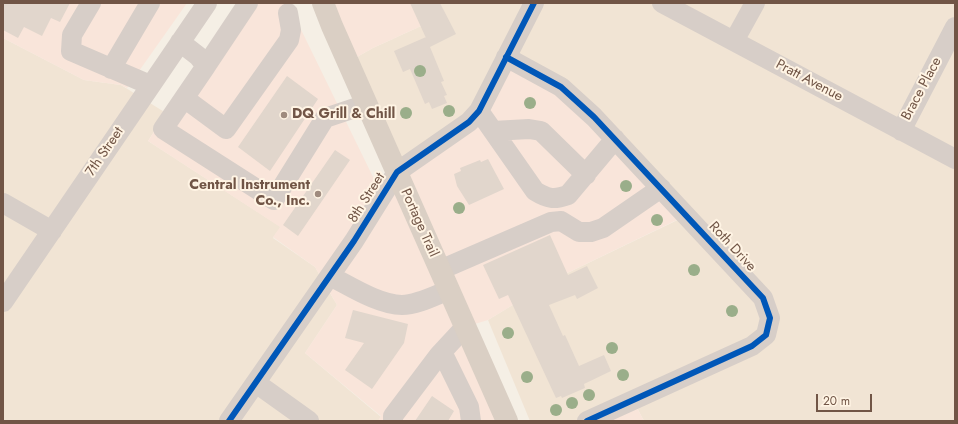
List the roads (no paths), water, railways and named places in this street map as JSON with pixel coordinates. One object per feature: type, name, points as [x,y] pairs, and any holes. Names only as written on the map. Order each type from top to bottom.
[{"type":"main road","name":"Portage Trail","points":[[323,3],[366,104],[507,421]]},
{"type":"street","points":[[91,3],[72,35],[71,51],[150,85]]},
{"type":"street","points":[[110,68],[150,3]]},
{"type":"street","name":"7th Street","points":[[3,302],[207,3]]},
{"type":"street","points":[[248,3],[163,129],[274,200],[326,118],[366,104]]},
{"type":"street","name":"8th Street","points":[[229,421],[354,241],[397,172],[470,122],[479,111],[534,3]]},
{"type":"street","name":"Pratt Avenue","points":[[662,3],[955,159]]},
{"type":"street","points":[[734,41],[755,3]]},
{"type":"street","points":[[184,98],[226,129],[290,40],[291,30],[289,6]]},
{"type":"street","name":"Brace Place","points":[[901,130],[955,27]]},
{"type":"street","points":[[180,42],[198,56],[206,66]]},
{"type":"street","name":"Roth Drive","points":[[506,57],[561,87],[594,117],[763,298],[770,318],[766,335],[752,346],[587,421]]},
{"type":"street","points":[[479,111],[535,192],[546,198],[558,198],[568,195],[615,139]]},
{"type":"street","points":[[493,131],[529,129],[541,131],[586,175]]},
{"type":"street","points":[[440,270],[551,222],[561,221],[579,232],[591,232],[603,228],[661,188]]},
{"type":"street","points":[[3,203],[52,231]]},
{"type":"street","points":[[330,276],[365,294],[401,305],[416,303],[449,290]]},
{"type":"street","points":[[393,421],[393,416],[442,352],[465,327]]},
{"type":"street","points":[[442,352],[468,407],[471,421]]},
{"type":"street","points":[[256,383],[309,421]]},
{"type":"place","name":"DQ Grill & Chill","points":[[284,115]]},
{"type":"place","name":"Central Instrument Co., Inc.","points":[[318,194]]}]
